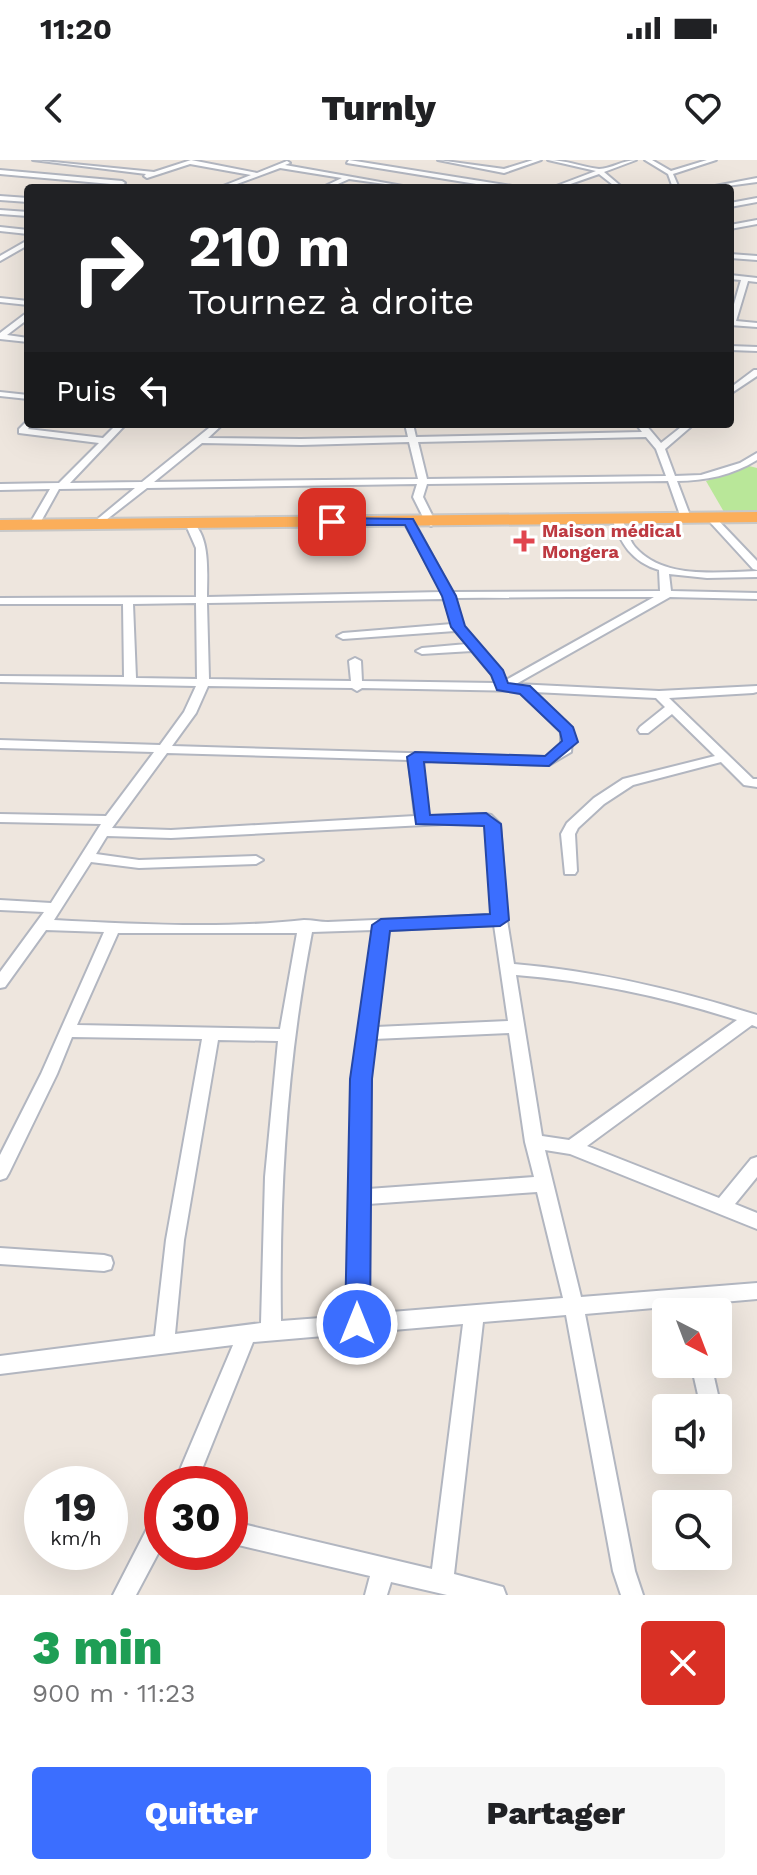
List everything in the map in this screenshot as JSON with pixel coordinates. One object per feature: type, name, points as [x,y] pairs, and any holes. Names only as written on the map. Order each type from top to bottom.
[{"type":"highway","points":[[0,525],[431,523],[757,517]]},
{"type":"street","points":[[36,160],[94,164],[156,174]]},
{"type":"street","points":[[48,176],[107,160]]},
{"type":"street","points":[[231,184],[295,160]]},
{"type":"street","points":[[334,184],[396,160]]},
{"type":"street","points":[[441,160],[504,171]]},
{"type":"street","points":[[491,160],[522,165]]},
{"type":"street","points":[[467,184],[538,160]]},
{"type":"street","points":[[551,160],[598,170],[615,184]]},
{"type":"street","points":[[563,184],[633,160]]},
{"type":"street","points":[[648,160],[670,173],[674,184]]},
{"type":"street","points":[[670,173],[713,160]]},
{"type":"street","points":[[10,172],[122,183],[192,161],[256,174]]},
{"type":"street","points":[[349,162],[487,184]]},
{"type":"street","points":[[0,175],[21,164]]},
{"type":"street","points":[[279,166],[392,184]]},
{"type":"street","points":[[734,184],[757,180]]},
{"type":"street","points":[[0,198],[24,200]]},
{"type":"street","points":[[734,204],[757,200]]},
{"type":"street","points":[[0,212],[24,214]]},
{"type":"street","points":[[734,226],[757,222]]},
{"type":"street","points":[[0,229],[24,232]]},
{"type":"street","points":[[2,256],[24,244]]},
{"type":"street","points":[[734,256],[757,258]]},
{"type":"street","points":[[734,278],[757,280]]},
{"type":"street","points":[[734,302],[745,279]]},
{"type":"street","points":[[0,300],[24,303]]},
{"type":"street","points":[[0,337],[24,319]]},
{"type":"street","points":[[734,323],[757,325]]},
{"type":"street","points":[[0,337],[24,340]]},
{"type":"street","points":[[734,348],[757,349]]},
{"type":"street","points":[[734,388],[757,372]]},
{"type":"street","points":[[738,385],[757,389]]},
{"type":"street","points":[[0,394],[24,397]]},
{"type":"street","points":[[24,428],[22,431],[105,441]]},
{"type":"street","points":[[34,525],[59,486],[118,428]]},
{"type":"street","points":[[97,524],[214,428]]},
{"type":"street","points":[[410,428],[423,481],[418,495],[431,523]]},
{"type":"street","points":[[643,428],[660,448],[686,518]]},
{"type":"street","points":[[660,448],[685,428]]},
{"type":"street","points":[[197,440],[647,434]]},
{"type":"street","points":[[0,487],[670,479],[716,475],[757,456]]},
{"type":"street","points":[[617,518],[630,547],[664,570],[713,575],[757,574]]},
{"type":"street","points":[[712,519],[757,567]]},
{"type":"street","points":[[409,522],[449,596],[458,627],[498,674],[502,687]]},
{"type":"street","points":[[0,983],[190,713],[203,683],[201,548],[190,523]]},
{"type":"street","points":[[664,570],[666,595]]},
{"type":"street","points":[[502,687],[666,595]]},
{"type":"street","points":[[0,601],[757,596]]},
{"type":"street","points":[[128,601],[130,680]]},
{"type":"street","points":[[343,636],[458,627]]},
{"type":"street","points":[[422,651],[475,647]]},
{"type":"street","points":[[355,661],[357,687]]},
{"type":"street","points":[[0,679],[502,687],[659,695],[753,689]]},
{"type":"street","points":[[0,744],[549,761],[567,749],[570,742],[567,731],[524,689]]},
{"type":"street","points":[[659,695],[749,782],[757,783]]},
{"type":"street","points":[[644,730],[673,707]]},
{"type":"street","points":[[415,757],[422,820]]},
{"type":"street","points":[[570,871],[568,834],[599,801],[628,782],[724,757]]},
{"type":"street","points":[[0,818],[171,834],[486,818],[493,824],[500,920],[534,1142],[574,1306],[624,1571],[632,1595]]},
{"type":"street","points":[[89,857],[139,864],[256,860]]},
{"type":"street","points":[[0,905],[55,908]]},
{"type":"street","points":[[42,925],[113,928],[381,925],[500,920]]},
{"type":"street","points":[[271,1331],[270,1220],[279,1078],[306,925]]},
{"type":"street","points":[[357,1324],[358,1197],[366,1033],[381,925]]},
{"type":"street","points":[[0,1173],[113,928]]},
{"type":"street","points":[[507,969],[566,972],[633,985],[754,1020]]},
{"type":"street","points":[[572,1147],[754,1020]]},
{"type":"street","points":[[366,1033],[516,1027]]},
{"type":"street","points":[[66,1031],[286,1035]]},
{"type":"street","points":[[164,1345],[175,1240],[211,1032]]},
{"type":"street","points":[[534,1142],[572,1147],[757,1221]]},
{"type":"street","points":[[722,1207],[757,1164]]},
{"type":"street","points":[[358,1197],[544,1184]]},
{"type":"street","points":[[0,1256],[104,1263]]},
{"type":"street","points":[[720,1298],[757,1291]]},
{"type":"street","points":[[0,1365],[271,1331],[574,1306],[652,1305]]},
{"type":"street","points":[[442,1580],[474,1314]]},
{"type":"street","points":[[192,1466],[247,1334]]},
{"type":"street","points":[[248,1536],[495,1595]]},
{"type":"street","points":[[124,1595],[144,1557]]},
{"type":"street","points":[[376,1595],[384,1567]]},
{"type":"green space","points":[[749,466],[757,468],[757,511],[724,512],[706,481]]},
{"type":"place","name":"Maison médical Mongera","points":[[524,541]]},
{"type":"route","points":[[332,522],[409,522],[449,596],[458,627],[498,674],[502,687],[524,689],[567,731],[570,742],[567,749],[549,761],[539,762],[415,757],[422,820],[486,818],[493,824],[500,920],[381,925],[361,1079],[357,1324]]}]
